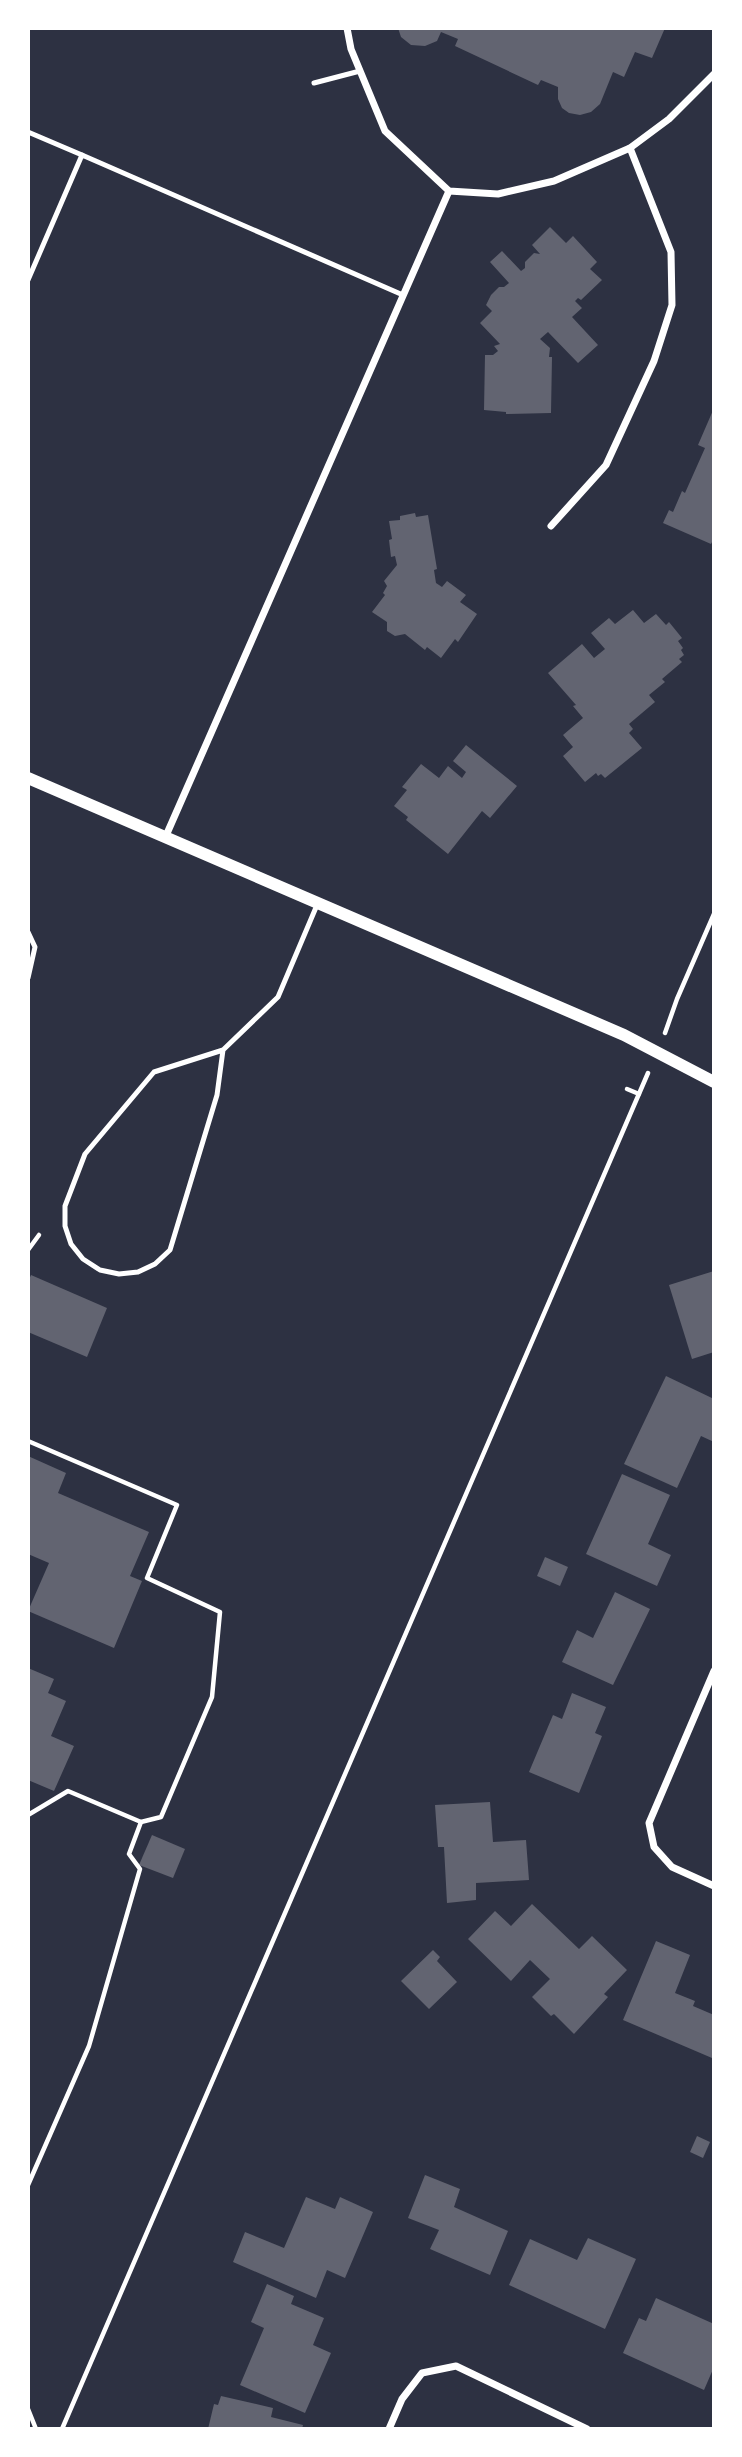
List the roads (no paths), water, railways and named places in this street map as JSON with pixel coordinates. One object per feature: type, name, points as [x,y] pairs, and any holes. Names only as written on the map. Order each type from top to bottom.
[{"type":"street","points":[[347,28],[351,49],[385,131],[449,191],[498,194],[554,181],[629,148],[669,119],[714,75]]},
{"type":"street","points":[[551,526],[606,465],[654,360],[672,305],[671,252],[629,148]]},
{"type":"street","points":[[165,838],[449,191]]},
{"type":"street","points":[[28,778],[658,1051],[714,1082]]},
{"type":"street","points":[[714,1671],[649,1823],[654,1847],[672,1867],[714,1886]]},
{"type":"street","points":[[389,2429],[402,2399],[422,2373],[456,2367],[587,2429]]},
{"type":"lane","points":[[314,83],[360,71]]},
{"type":"lane","points":[[28,132],[402,295]]},
{"type":"lane","points":[[28,280],[82,155]]},
{"type":"lane","points":[[223,1049],[217,1095],[170,1250],[155,1264],[138,1272],[118,1274],[100,1270],[83,1259],[71,1244],[65,1226],[65,1206],[85,1154],[154,1072],[223,1049],[278,997],[317,905]]},
{"type":"lane","points":[[28,933],[35,947],[28,978]]}]
